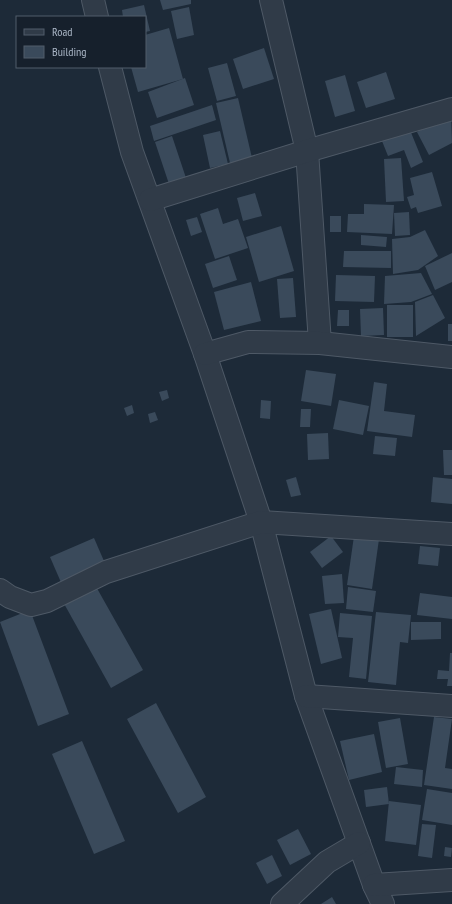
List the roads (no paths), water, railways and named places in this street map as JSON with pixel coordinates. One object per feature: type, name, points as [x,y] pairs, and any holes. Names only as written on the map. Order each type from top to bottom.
[{"type":"street","points":[[93,0],[97,16]]},
{"type":"street","points":[[270,0],[307,151],[320,343]]},
{"type":"street","points":[[110,68],[132,152],[206,354],[261,522],[306,696],[378,895],[452,880]]},
{"type":"street","points":[[150,200],[307,151],[452,109]]},
{"type":"street","points":[[206,354],[248,342],[320,343],[452,357]]},
{"type":"street","points":[[0,590],[10,597],[31,605],[46,601],[106,572],[261,522],[452,534]]},
{"type":"street","points":[[306,696],[452,706]]},
{"type":"street","points":[[282,904],[327,862],[359,843]]}]
